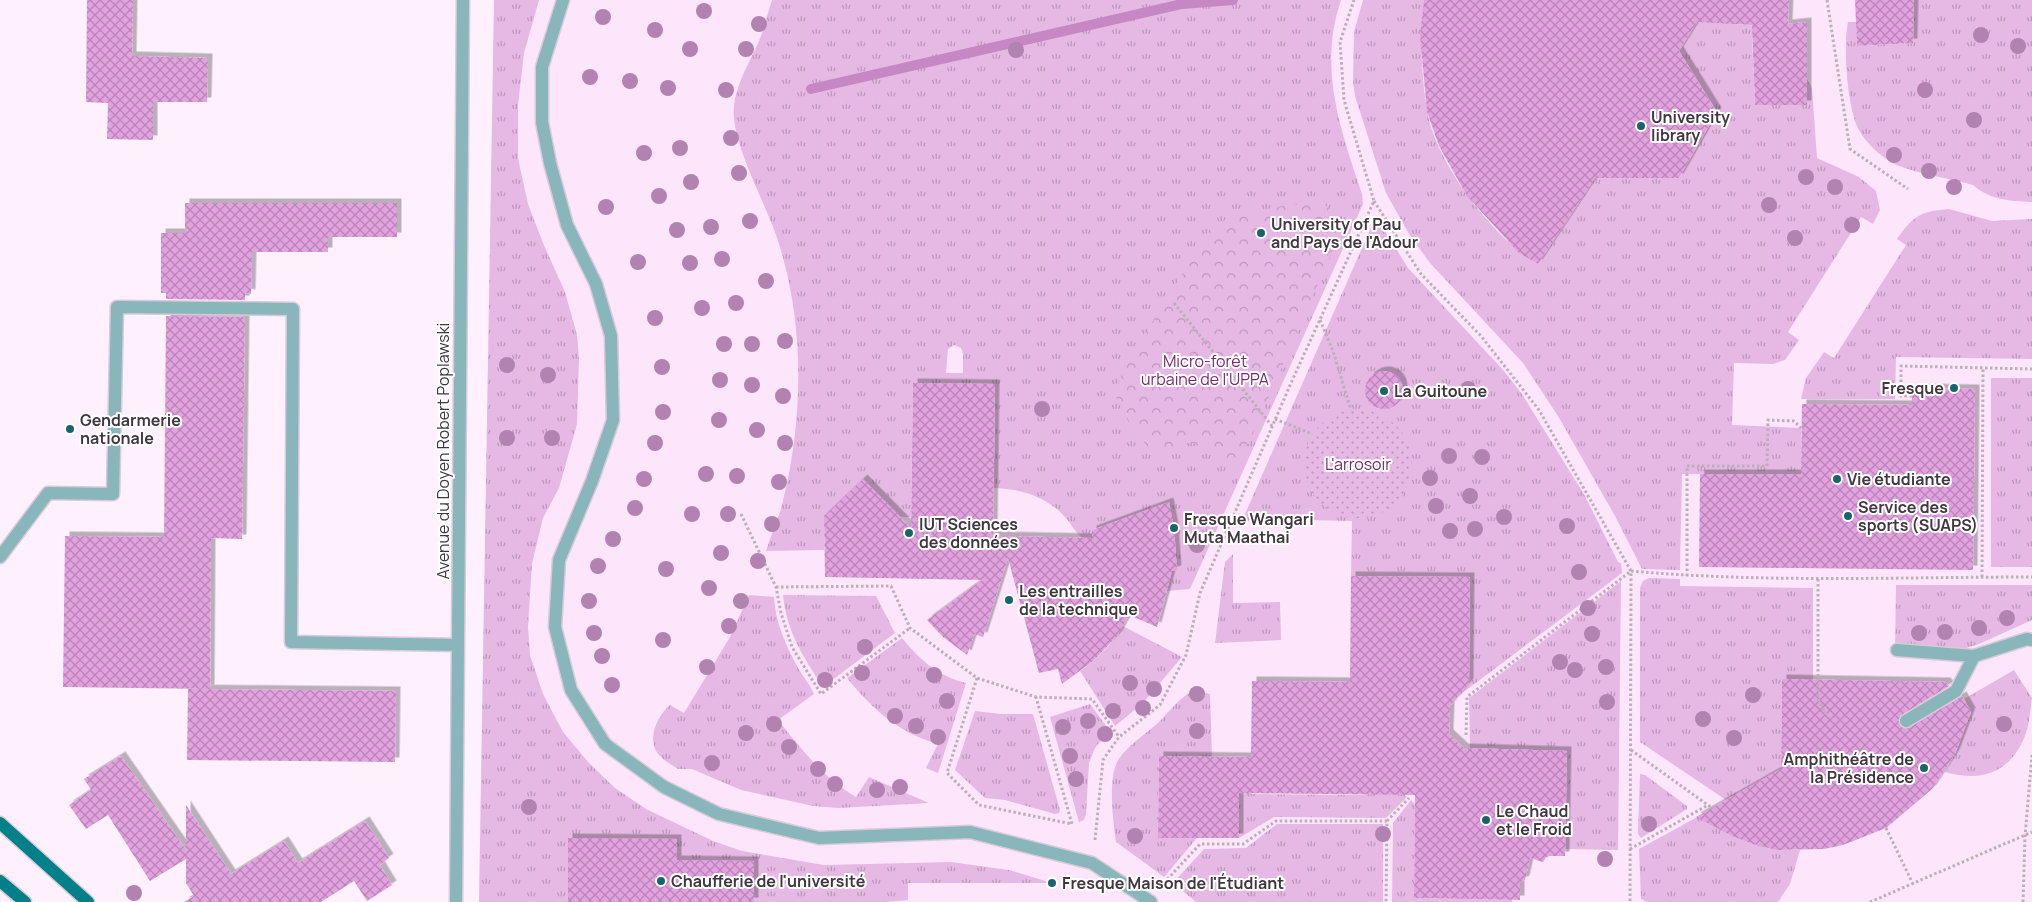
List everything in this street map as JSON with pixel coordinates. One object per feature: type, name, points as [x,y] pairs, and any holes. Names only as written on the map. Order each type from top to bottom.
[{"type":"main road","points":[[0,823],[88,902]]},
{"type":"main road","points":[[0,880],[25,902]]},
{"type":"street","name":"Avenue du Doyen Robert Poplawski","points":[[456,902],[462,0]]},
{"type":"street","points":[[563,0],[542,67],[542,122],[550,164],[567,225],[596,284],[611,336],[613,420],[592,481],[559,560],[555,627],[571,690],[605,744],[664,788],[719,814],[819,838],[970,832],[1092,864],[1150,901]]},
{"type":"street","points":[[0,557],[48,493],[113,494],[117,307],[293,309],[292,642],[458,645]]},
{"type":"street","points":[[1896,650],[1974,656],[2027,639],[2032,640]]},
{"type":"street","points":[[1906,721],[1956,691],[1974,656]]},
{"type":"path","points":[[1354,0],[1340,42],[1344,100],[1374,201],[1421,274],[1481,336],[1539,410],[1631,571],[1630,902]]},
{"type":"path","points":[[1827,0],[1850,149],[1908,189]]},
{"type":"path","points":[[1092,864],[1104,760],[1119,737],[1160,705],[1186,655],[1200,592],[1275,419],[1374,201]]},
{"type":"path","points":[[1174,303],[1272,426]]},
{"type":"path","points":[[1320,319],[1334,351],[1351,410]]},
{"type":"path","points":[[1912,396],[1900,396],[1901,366],[2032,369]]},
{"type":"path","points":[[1982,577],[1983,368]]},
{"type":"path","points":[[1275,419],[1312,434]]},
{"type":"path","points":[[1687,576],[1687,466],[1767,466],[1768,420],[1794,421],[1801,428]]},
{"type":"path","points":[[742,514],[776,587],[780,613],[792,647],[821,694],[910,628]]},
{"type":"path","points":[[1466,735],[1467,697],[1631,571],[1687,576],[1818,579],[2032,576]]},
{"type":"path","points":[[1818,579],[1818,699],[1827,716]]},
{"type":"path","points":[[776,587],[891,586],[910,628],[977,678],[1036,697],[1092,699],[1119,737]]},
{"type":"path","points":[[977,678],[947,773],[979,804],[1072,824],[1036,697]]},
{"type":"path","points":[[1630,750],[1712,808]]},
{"type":"path","points":[[2023,902],[2025,836],[2032,755]]},
{"type":"path","points":[[1386,902],[1387,821],[1409,798]]},
{"type":"path","points":[[1630,849],[1708,804]]},
{"type":"path","points":[[1150,901],[1200,844],[1243,844],[1276,820],[1387,821]]},
{"type":"path","points":[[1886,828],[1913,884]]},
{"type":"path","points":[[1870,902],[2032,832]]},
{"type":"shaded area","name":"University of Pau and Pays de l'Adour","points":[[494,0],[2032,0],[2032,902],[479,902]]},
{"type":"green space","points":[[494,0],[539,0],[524,53],[518,105],[518,158],[528,204],[565,292],[577,335],[579,358],[577,424],[559,488],[543,518],[532,564],[528,627],[530,655],[543,694],[563,732],[589,763],[615,788],[646,809],[713,841],[742,851],[824,865],[951,862],[1009,870],[1052,883],[908,883],[908,900],[886,902],[479,902]]},
{"type":"green space","points":[[772,0],[1341,0],[1334,25],[1331,50],[1332,74],[1340,122],[1362,194],[1363,204],[1190,589],[1167,591],[1170,571],[1177,570],[1174,528],[1167,503],[1092,530],[1092,539],[1080,536],[1058,510],[1041,499],[1023,492],[994,488],[995,384],[913,383],[911,517],[824,516],[824,550],[766,551],[783,501],[795,435],[798,402],[796,334],[792,300],[785,267],[776,235],[740,146],[734,118],[734,107],[739,86],[761,36]],"holes":[[[954,345],[961,348],[963,354],[963,373],[946,373],[948,349]]]},
{"type":"green space","points":[[1363,0],[1424,0],[1422,27],[1423,83],[1432,130],[1441,152],[1454,175],[1485,218],[1521,252],[1538,264],[1588,189],[1565,172],[1567,115],[1602,178],[1679,178],[1717,112],[1679,51],[1711,0],[1732,0],[1733,24],[1763,26],[1752,37],[1755,104],[1807,104],[1807,79],[1812,88],[1817,158],[1859,177],[1876,191],[1880,210],[1873,224],[1861,217],[1788,332],[1799,340],[1785,360],[1773,364],[1734,363],[1732,425],[1801,428],[1801,475],[1682,474],[1680,570],[1642,569],[1615,516],[1558,416],[1523,363],[1430,263],[1409,234],[1386,193],[1355,96],[1353,82],[1354,32]]},
{"type":"green space","points":[[1907,0],[2032,0],[2032,202],[1993,197],[1973,185],[1899,166],[1887,160],[1875,150],[1861,134],[1851,106],[1847,76],[1846,45],[1848,22],[1856,22],[1857,46],[1913,43],[1914,1]]},
{"type":"green space","name":"Micro-forêt urbaine de l'UPPA","points":[[1325,204],[1342,229],[1238,468],[1191,442],[1152,453],[1130,423],[1115,396],[1123,369],[1214,223],[1286,205]]},
{"type":"green space","points":[[1949,209],[1992,221],[2032,219],[2032,359],[1896,357],[1895,399],[1801,399],[1806,378],[1824,352],[1834,358],[1906,245],[1897,239],[1903,231],[1913,220],[1924,213]]},
{"type":"green space","points":[[1373,223],[1378,223],[1383,228],[1408,268],[1504,371],[1522,394],[1585,496],[1618,562],[1621,563],[1622,573],[1457,697],[1469,683],[1470,577],[1351,576],[1352,521],[1253,519],[1241,523]]},
{"type":"green space","points":[[1991,378],[2032,378],[2032,567],[1991,567]]},
{"type":"green space","name":"L'arrosoir","points":[[1358,410],[1379,414],[1396,426],[1408,443],[1412,464],[1408,485],[1396,502],[1379,514],[1358,518],[1337,514],[1320,502],[1308,485],[1304,464],[1308,443],[1320,426],[1337,414]]},
{"type":"green space","points":[[1233,554],[1233,603],[1280,602],[1281,640],[1215,643],[1225,562]]},
{"type":"green space","points":[[1649,578],[1680,579],[1680,586],[1813,588],[1813,699],[1802,679],[1782,679],[1781,769],[1726,800],[1640,742],[1640,588],[1643,581]]},
{"type":"green space","points":[[1621,581],[1618,850],[1565,849],[1567,751],[1470,748],[1469,698]]},
{"type":"green space","points":[[1896,585],[2032,585],[2032,620],[1979,644],[1960,650],[1895,649]]},
{"type":"green space","points":[[749,595],[774,597],[776,615],[785,642],[814,694],[778,720],[804,752],[823,772],[856,797],[869,777],[929,803],[838,808],[813,806],[741,790],[692,769],[678,769],[658,754],[653,739],[658,720],[670,705],[684,713],[730,637]]},
{"type":"green space","points":[[783,595],[876,596],[895,633],[823,687],[797,644],[788,620]]},
{"type":"green space","points":[[1123,626],[1182,657],[1143,703],[1115,726],[1080,671],[1104,651]]},
{"type":"green space","points":[[902,638],[930,666],[947,676],[966,683],[938,773],[926,768],[938,744],[911,733],[887,718],[866,700],[847,678]]},
{"type":"green space","points":[[2014,670],[2032,698],[2026,733],[2013,757],[2004,765],[1984,775],[1959,775],[1945,772],[1955,754],[1971,712],[1964,699]]},
{"type":"green space","points":[[1196,690],[1210,694],[1212,757],[1159,756],[1158,837],[1197,838],[1164,877],[1116,842],[1112,801],[1114,770],[1121,756],[1131,745],[1159,722],[1180,700]]},
{"type":"green space","points":[[1090,704],[1107,727],[1108,732],[1095,748],[1089,763],[1086,814],[1084,820],[1079,822],[1050,717]]},
{"type":"green space","points":[[975,711],[1001,714],[1033,714],[1060,810],[1059,813],[1055,814],[1005,800],[985,798],[955,770]]},
{"type":"green space","points":[[1640,774],[1645,775],[1687,806],[1687,809],[1641,838],[1638,834]]},
{"type":"green space","points":[[1387,780],[1407,797],[1386,818],[1274,817],[1239,838],[1239,789],[1251,789],[1251,794],[1366,795]]},
{"type":"green space","points":[[1411,800],[1415,804],[1414,898],[1512,900],[1512,902],[1392,902],[1393,823]]},
{"type":"green space","points":[[1699,816],[1747,841],[1771,848],[1800,850],[1790,884],[1778,902],[1647,902],[1641,899],[1639,849]]},
{"type":"green space","points":[[1277,824],[1383,824],[1383,902],[1196,902],[1173,883],[1204,849],[1246,848]]},
{"type":"building","points":[[87,0],[133,0],[132,56],[208,58],[207,102],[153,102],[153,140],[107,139],[108,103],[86,102]]},
{"type":"building","name":"University library","points":[[1424,0],[1789,0],[1788,24],[1807,22],[1807,105],[1755,105],[1752,25],[1697,22],[1679,51],[1717,112],[1679,178],[1595,178],[1538,264],[1519,253],[1467,196],[1439,146],[1427,112],[1420,35]]},
{"type":"building","points":[[1855,0],[1914,0],[1913,43],[1857,46]]},
{"type":"building","points":[[185,203],[397,203],[397,237],[328,237],[328,252],[252,252],[251,294],[245,293],[245,300],[166,299],[166,293],[161,293],[161,233],[185,233]]},
{"type":"building","points":[[166,316],[245,317],[242,539],[211,538],[210,689],[63,687],[65,536],[164,537]]},
{"type":"building","name":"La Guitoune","points":[[1384,371],[1391,372],[1397,377],[1402,383],[1402,397],[1397,403],[1391,408],[1384,409],[1377,408],[1371,403],[1366,397],[1365,390],[1366,383],[1371,377],[1377,372]]},
{"type":"building","name":"IUT Sciences des données","points":[[913,383],[995,384],[993,536],[1092,538],[1092,530],[1169,502],[1174,528],[1177,570],[1172,571],[1157,627],[1129,615],[1118,635],[1093,661],[1062,684],[1058,669],[1039,673],[1008,558],[983,637],[974,634],[967,655],[943,637],[927,620],[982,580],[825,577],[824,516],[863,479],[911,528]]},
{"type":"building","name":"Vie étudiante","points":[[1912,388],[1975,389],[1973,570],[1699,567],[1700,474],[1801,474],[1802,404],[1912,405]]},
{"type":"building","points":[[1351,576],[1470,577],[1469,683],[1450,706],[1449,734],[1464,748],[1567,751],[1565,856],[1547,856],[1543,862],[1530,858],[1525,880],[1520,882],[1520,900],[1414,898],[1415,795],[1239,793],[1239,838],[1158,838],[1159,756],[1251,757],[1252,681],[1350,682]]},
{"type":"building","points":[[1782,679],[1946,682],[1949,686],[1899,717],[1899,725],[1906,729],[1962,696],[1971,712],[1955,754],[1932,789],[1886,828],[1843,845],[1824,849],[1777,850],[1732,836],[1696,817],[1781,769]]},
{"type":"building","points":[[188,689],[396,691],[395,762],[187,760]]},
{"type":"building","points":[[121,756],[186,850],[186,805],[231,874],[284,841],[298,863],[365,821],[389,858],[380,865],[392,885],[367,901],[354,881],[321,902],[184,902],[194,896],[186,883],[186,859],[150,881],[108,815],[86,829],[69,805],[91,790],[84,779]]},
{"type":"building","name":"Chaufferie de l'université","points":[[568,838],[677,839],[677,860],[754,861],[754,902],[568,902]]},
{"type":"waterway","points":[[811,89],[1182,4],[1233,0]]},
{"type":"place","name":"University library","points":[[1641,126]]},
{"type":"place","name":"University of Pau and Pays de l'Adour","points":[[1261,233]]},
{"type":"place","name":"Fresque","points":[[1954,388]]},
{"type":"place","name":"La Guitoune","points":[[1384,391]]},
{"type":"place","name":"Gendarmerie nationale","points":[[70,429]]},
{"type":"place","name":"Vie étudiante","points":[[1837,479]]},
{"type":"place","name":"Service des sports (SUAPS)","points":[[1848,516]]},
{"type":"place","name":"Fresque Wangari Muta Maathai","points":[[1174,528]]},
{"type":"place","name":"IUT Sciences des données","points":[[909,533]]},
{"type":"place","name":"Les entrailles de la technique","points":[[1009,600]]},
{"type":"place","name":"Amphithéâtre de la Présidence","points":[[1924,768]]},
{"type":"place","name":"Le Chaud et le Froid","points":[[1486,820]]},
{"type":"place","name":"Chaufferie de l'université","points":[[661,881]]},
{"type":"place","name":"Fresque Maison de l'Étudiant","points":[[1052,883]]}]
